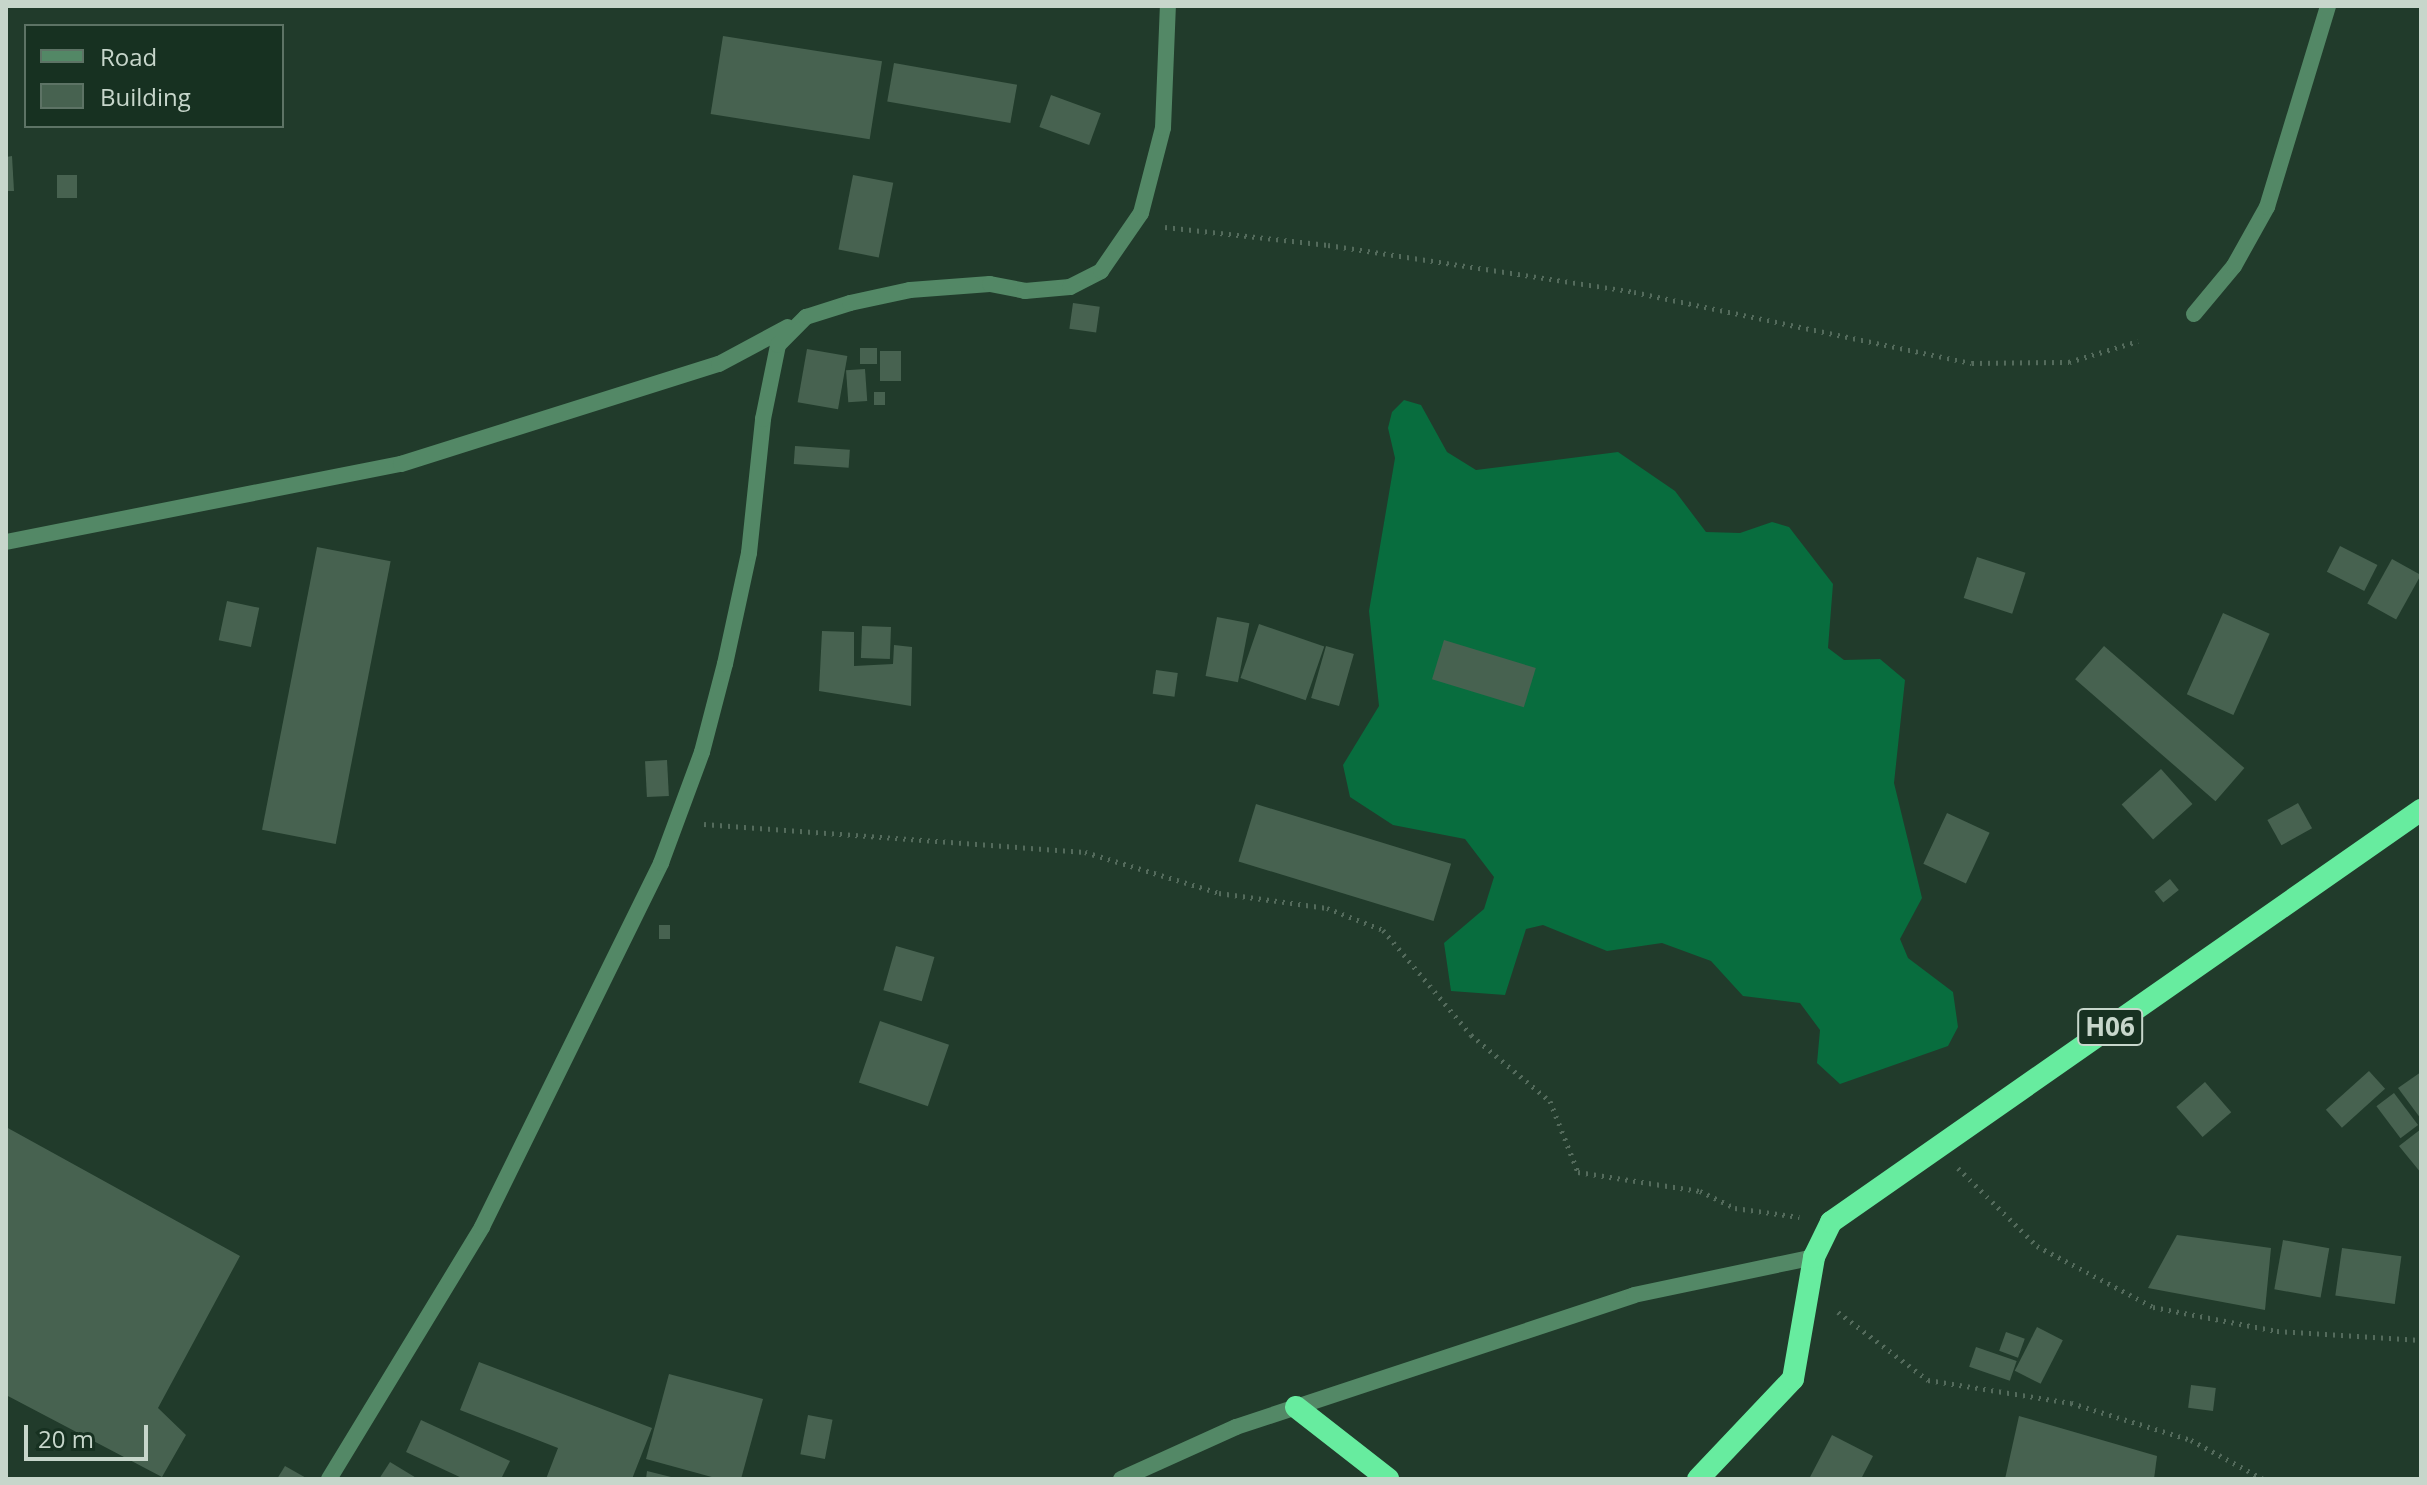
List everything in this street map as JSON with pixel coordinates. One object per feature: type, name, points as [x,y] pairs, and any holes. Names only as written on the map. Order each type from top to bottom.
[{"type":"highway","name":"H06","points":[[1698,1479],[1793,1379],[1814,1257],[1831,1222],[2421,810]]},
{"type":"highway","points":[[1296,1407],[1388,1479]]},
{"type":"street","points":[[6,542],[401,464],[719,364],[806,317],[910,290],[990,284],[1025,291],[1070,287],[1101,271],[1141,213],[1163,128],[1168,6]]},
{"type":"street","points":[[2194,314],[2234,266],[2267,207],[2328,6]]},
{"type":"street","points":[[329,1479],[482,1227],[661,863],[702,752],[746,567],[763,419],[778,345],[806,317]]},
{"type":"street","points":[[1121,1479],[1236,1427],[1634,1295],[1814,1257]]},
{"type":"path","points":[[1141,213],[1150,224],[1177,229],[1328,245],[1634,292],[1972,363],[2069,362],[2138,341]]},
{"type":"path","points":[[676,822],[1085,852],[1219,893],[1327,908],[1383,930],[1471,1035],[1550,1101],[1578,1172],[1700,1191],[1735,1208],[1831,1222]]},
{"type":"path","points":[[1940,1146],[2037,1246],[2153,1307],[2277,1331],[2421,1340]]},
{"type":"path","points":[[1809,1290],[1928,1380],[2071,1403],[2191,1440],[2263,1479]]},
{"type":"green space","points":[[1404,400],[1421,405],[1447,452],[1476,470],[1618,452],[1675,491],[1706,532],[1740,533],[1772,522],[1789,527],[1833,584],[1828,648],[1844,660],[1880,659],[1905,680],[1894,783],[1922,898],[1900,939],[1908,958],[1953,992],[1958,1027],[1948,1046],[1840,1084],[1817,1063],[1820,1030],[1800,1003],[1743,996],[1711,961],[1662,943],[1607,951],[1543,925],[1526,929],[1505,995],[1451,991],[1444,943],[1484,909],[1494,877],[1465,839],[1393,825],[1350,797],[1343,765],[1379,706],[1369,611],[1395,458],[1388,428],[1392,412]]},
{"type":"building","points":[[723,36],[882,61],[870,139],[711,114]]},
{"type":"building","points":[[894,63],[1017,85],[1010,123],[887,101]]},
{"type":"building","points":[[1051,95],[1101,113],[1089,145],[1039,127]]},
{"type":"building","points":[[12,156],[14,191],[6,191],[6,157]]},
{"type":"building","points":[[57,175],[77,175],[77,198],[57,198]]},
{"type":"building","points":[[853,175],[893,183],[879,257],[838,250]]},
{"type":"building","points":[[1073,303],[1100,307],[1096,333],[1069,329]]},
{"type":"building","points":[[860,348],[877,348],[877,364],[860,364]]},
{"type":"building","points":[[807,349],[847,356],[838,409],[798,402]]},
{"type":"building","points":[[880,351],[901,351],[901,381],[880,381]]},
{"type":"building","points":[[865,369],[867,401],[848,402],[846,370]]},
{"type":"building","points":[[874,392],[885,392],[885,405],[874,405]]},
{"type":"building","points":[[795,446],[850,450],[849,468],[794,464]]},
{"type":"building","points":[[2340,546],[2377,565],[2364,591],[2327,572]]},
{"type":"building","points":[[317,547],[391,561],[336,844],[262,830]]},
{"type":"building","points":[[1977,557],[2026,573],[2012,614],[1964,598]]},
{"type":"building","points":[[2392,559],[2421,575],[2396,620],[2367,604]]},
{"type":"building","points":[[227,601],[259,608],[251,647],[219,640]]},
{"type":"building","points":[[2223,613],[2270,634],[2233,715],[2187,694]]},
{"type":"building","points":[[1217,617],[1249,623],[1238,682],[1206,676]]},
{"type":"building","points":[[1259,624],[1324,646],[1306,700],[1240,678]]},
{"type":"building","points":[[862,626],[891,627],[890,659],[861,658]]},
{"type":"building","points":[[822,631],[854,632],[854,666],[893,664],[894,645],[912,647],[911,706],[819,691]]},
{"type":"building","points":[[1444,640],[1536,668],[1524,707],[1432,679]]},
{"type":"building","points":[[1326,646],[1354,654],[1339,706],[1311,698]]},
{"type":"building","points":[[2104,646],[2244,768],[2216,801],[2075,679]]},
{"type":"building","points":[[1156,670],[1178,673],[1174,697],[1153,694]]},
{"type":"building","points":[[667,760],[669,796],[647,797],[645,761]]},
{"type":"building","points":[[2161,769],[2192,804],[2153,839],[2122,804]]},
{"type":"building","points":[[2298,803],[2312,828],[2281,845],[2267,820]]},
{"type":"building","points":[[1256,804],[1451,864],[1434,921],[1238,861]]},
{"type":"building","points":[[1947,813],[1990,833],[1966,884],[1923,864]]},
{"type":"building","points":[[2170,879],[2179,890],[2163,902],[2154,892]]},
{"type":"building","points":[[659,925],[670,925],[670,939],[659,939]]},
{"type":"building","points":[[896,946],[934,957],[922,1001],[883,990]]},
{"type":"building","points":[[880,1021],[949,1045],[928,1106],[859,1082]]},
{"type":"building","points":[[2369,1071],[2385,1089],[2342,1128],[2326,1110]]},
{"type":"building","points":[[2421,1072],[2421,1119],[2398,1088]]},
{"type":"building","points":[[2205,1082],[2231,1112],[2203,1137],[2176,1107]]},
{"type":"building","points":[[2394,1093],[2418,1125],[2401,1138],[2376,1106]]},
{"type":"building","points":[[6,1127],[240,1256],[158,1408],[186,1435],[162,1477],[6,1395]]},
{"type":"building","points":[[2421,1129],[2421,1173],[2399,1146]]},
{"type":"building","points":[[2177,1235],[2271,1248],[2265,1310],[2148,1288]]},
{"type":"building","points":[[2283,1240],[2329,1248],[2321,1297],[2274,1289]]},
{"type":"building","points":[[2342,1248],[2401,1256],[2395,1304],[2335,1296]]},
{"type":"building","points":[[2037,1327],[2063,1340],[2041,1384],[2015,1371]]},
{"type":"building","points":[[2006,1332],[2025,1339],[2018,1358],[1999,1351]]},
{"type":"building","points":[[1976,1347],[2017,1361],[2010,1381],[1969,1367]]},
{"type":"building","points":[[479,1362],[652,1428],[632,1479],[546,1479],[558,1448],[460,1410]]},
{"type":"building","points":[[669,1374],[763,1399],[741,1479],[719,1479],[646,1459]]},
{"type":"building","points":[[2191,1385],[2216,1388],[2213,1411],[2188,1408]]},
{"type":"building","points":[[808,1415],[833,1420],[825,1459],[800,1454]]},
{"type":"building","points":[[2019,1416],[2157,1456],[2154,1479],[2005,1479]]},
{"type":"building","points":[[421,1420],[510,1461],[501,1479],[464,1479],[406,1452]]},
{"type":"building","points":[[1832,1435],[1873,1456],[1861,1479],[1809,1479]]},
{"type":"building","points":[[390,1462],[418,1479],[379,1479]]},
{"type":"building","points":[[285,1466],[308,1479],[277,1479]]},
{"type":"building","points":[[647,1471],[675,1478],[675,1479],[646,1479]]}]
